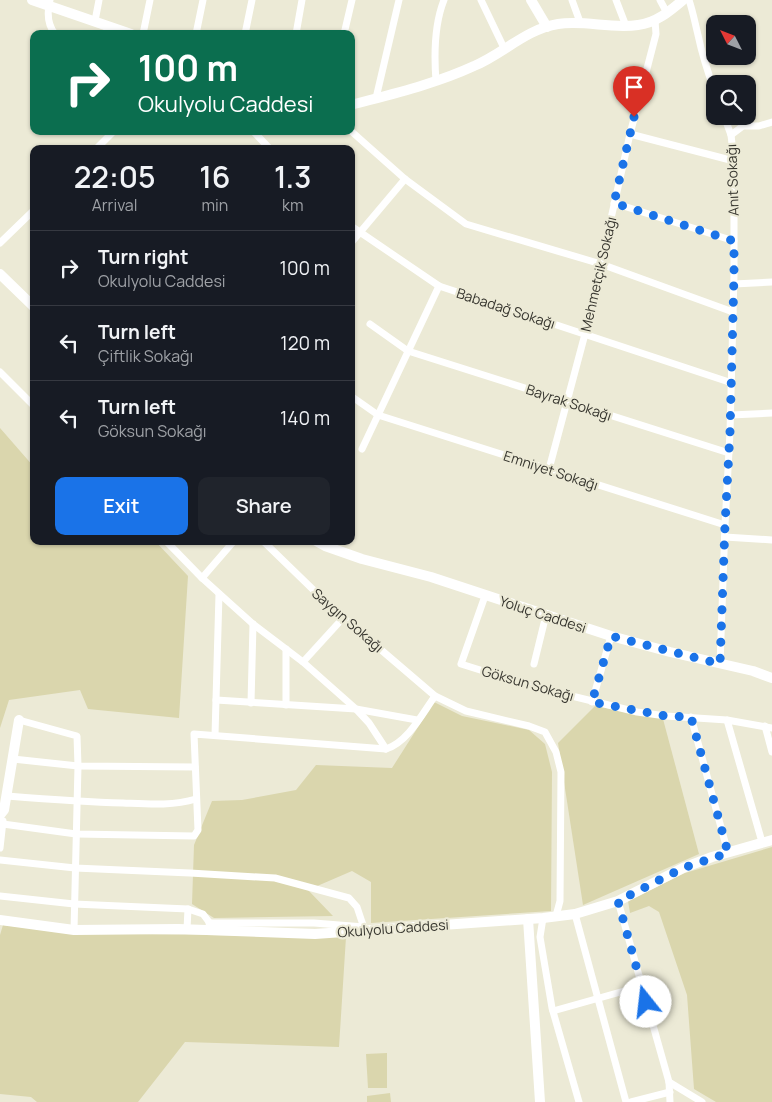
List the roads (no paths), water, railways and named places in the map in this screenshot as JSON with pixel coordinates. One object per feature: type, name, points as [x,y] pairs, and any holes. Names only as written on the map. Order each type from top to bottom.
[{"type":"street","points":[[32,0],[49,3],[120,30]]},
{"type":"street","points":[[95,21],[99,0]]},
{"type":"street","points":[[144,30],[150,0]]},
{"type":"street","points":[[197,30],[204,0]]},
{"type":"street","points":[[246,30],[252,0]]},
{"type":"street","points":[[297,30],[302,0]]},
{"type":"street","points":[[345,30],[352,0]]},
{"type":"street","points":[[376,98],[399,0]]},
{"type":"street","points":[[436,81],[435,47],[441,7],[444,0]]},
{"type":"street","points":[[481,0],[504,48]]},
{"type":"street","points":[[531,0],[547,26]]},
{"type":"street","points":[[572,0],[580,22]]},
{"type":"street","points":[[616,0],[626,26]]},
{"type":"street","points":[[660,0],[667,13]]},
{"type":"street","points":[[355,104],[436,81],[476,65],[528,34],[547,26],[580,22],[626,26],[639,25],[655,20],[684,0]]},
{"type":"street","points":[[690,0],[709,75]]},
{"type":"street","points":[[49,3],[48,16],[53,30]]},
{"type":"street","name":"Mehmetçik Sokağı","points":[[549,469],[585,334],[630,134],[656,34],[655,20]]},
{"type":"street","points":[[730,135],[743,126],[759,126],[772,122]]},
{"type":"street","name":"Anıt Sokağı","points":[[720,664],[725,525],[730,453],[734,284],[734,161],[727,125]]},
{"type":"street","points":[[630,134],[734,161]]},
{"type":"street","points":[[100,145],[110,135]]},
{"type":"street","points":[[257,135],[266,145]]},
{"type":"street","points":[[355,135],[405,179],[466,224],[601,264],[733,312]]},
{"type":"street","points":[[355,239],[405,179]]},
{"type":"street","points":[[614,203],[734,241]]},
{"type":"street","points":[[0,243],[30,214]]},
{"type":"street","name":"Babadağ Sokağı","points":[[355,229],[439,286],[732,383]]},
{"type":"street","points":[[0,274],[30,303]]},
{"type":"street","points":[[734,284],[772,282]]},
{"type":"street","points":[[362,448],[439,286]]},
{"type":"street","name":"Bayrak Sokağı","points":[[370,324],[408,351],[730,453]]},
{"type":"street","points":[[0,372],[30,400]]},
{"type":"street","name":"Emniyet Sokağı","points":[[355,399],[378,415],[725,525]]},
{"type":"street","points":[[731,415],[772,413]]},
{"type":"street","points":[[725,537],[772,540]]},
{"type":"street","points":[[170,545],[202,578],[253,624],[304,662],[356,709],[369,723],[386,748]]},
{"type":"street","points":[[202,578],[231,545]]},
{"type":"street","name":"Saygın Sokağı","points":[[266,545],[344,617],[435,696],[466,711],[529,726],[545,732],[556,752],[561,772],[560,901],[556,916]]},
{"type":"street","name":"Yoluç Caddesi","points":[[323,545],[362,559],[431,577],[611,636],[753,671],[772,678]]},
{"type":"street","points":[[215,735],[219,594]]},
{"type":"street","name":"Göksun Sokağı","points":[[485,596],[461,664],[531,686],[592,702],[666,716],[727,720],[768,727]]},
{"type":"street","points":[[534,664],[546,615]]},
{"type":"street","points":[[304,662],[344,617]]},
{"type":"street","points":[[251,703],[253,624]]},
{"type":"street","points":[[592,702],[611,636]]},
{"type":"street","points":[[286,649],[286,704]]},
{"type":"street","points":[[2,816],[76,834],[194,836],[198,830],[194,734],[386,748],[394,746],[403,740],[435,696]]},
{"type":"street","points":[[216,700],[356,709],[417,720]]},
{"type":"street","points":[[691,717],[728,853]]},
{"type":"street","points":[[0,848],[2,816],[19,720],[77,736],[74,930]]},
{"type":"street","points":[[727,720],[767,841]]},
{"type":"street","points":[[768,727],[772,752]]},
{"type":"street","points":[[13,759],[78,766],[195,767]]},
{"type":"street","points":[[7,796],[77,802],[164,804],[180,804],[196,799]]},
{"type":"street","name":"Okulyolu Caddesi","points":[[0,920],[74,930],[212,927],[315,934],[364,929],[543,918],[576,914],[618,901],[683,868],[767,841]]},
{"type":"street","points":[[0,860],[75,868],[190,872],[275,878],[348,898],[357,907],[364,929]]},
{"type":"street","points":[[0,896],[74,904],[188,909],[202,914],[212,927]]},
{"type":"street","points":[[618,901],[669,1082],[670,1102]]},
{"type":"street","points":[[187,929],[188,909]]},
{"type":"street","points":[[576,914],[626,1102]]},
{"type":"street","points":[[528,918],[540,1102]]},
{"type":"street","points":[[543,918],[540,937],[553,1010],[579,1102]]},
{"type":"street","points":[[553,1010],[642,986]]},
{"type":"street","points":[[669,1082],[702,1102]]},
{"type":"street","points":[[631,1102],[670,1092]]}]
